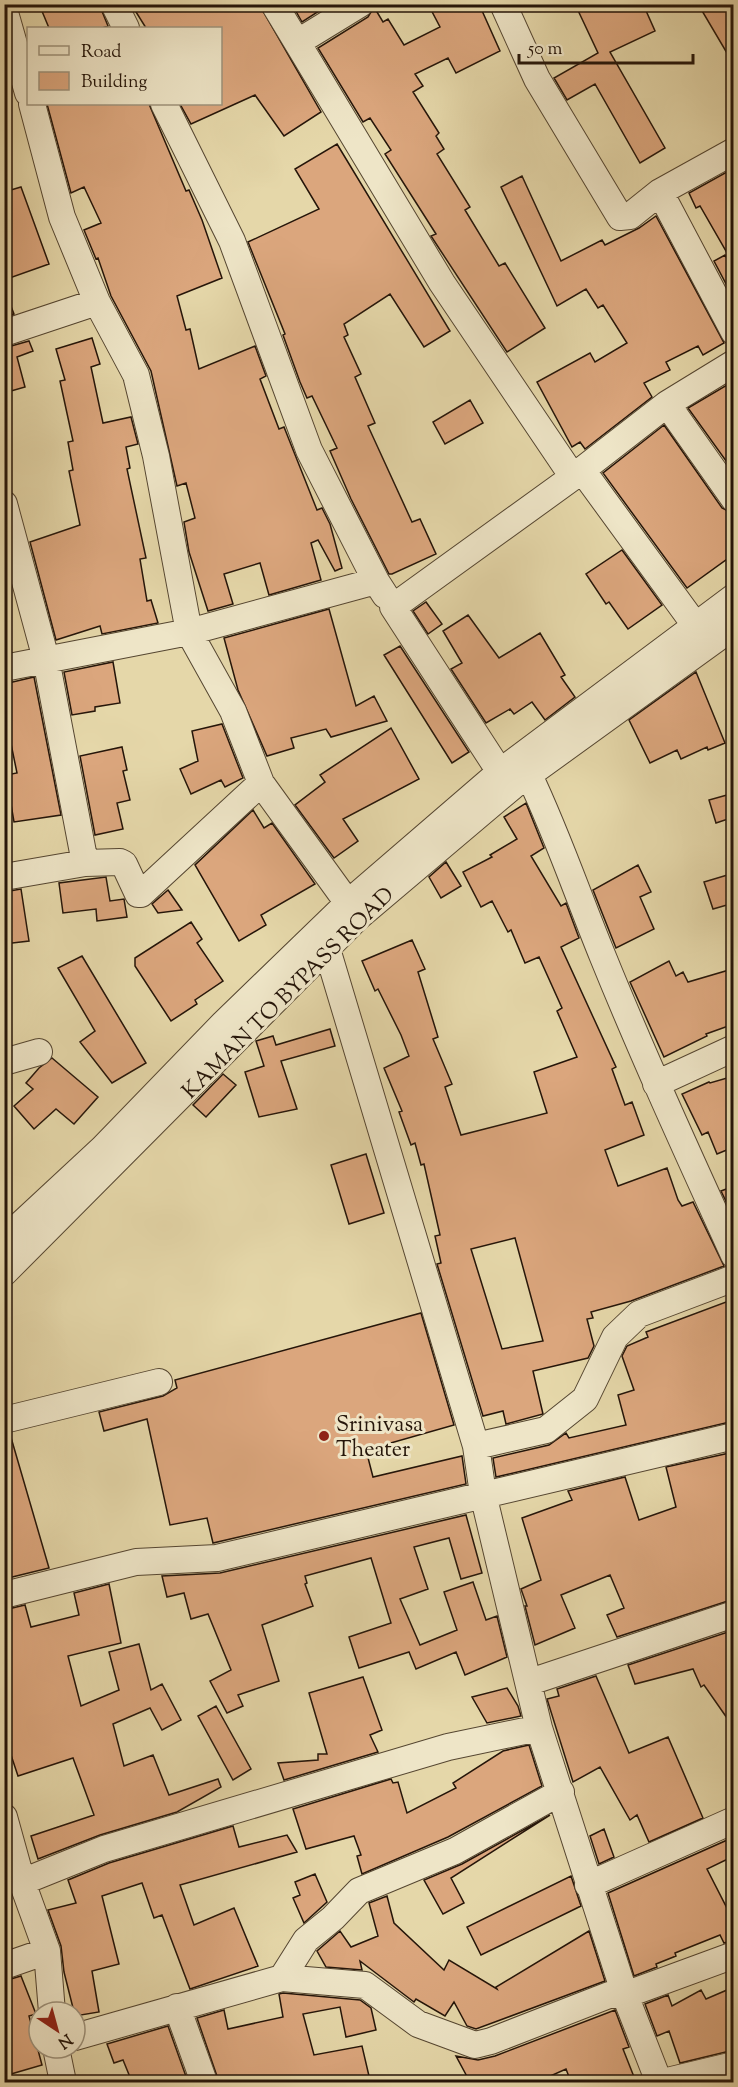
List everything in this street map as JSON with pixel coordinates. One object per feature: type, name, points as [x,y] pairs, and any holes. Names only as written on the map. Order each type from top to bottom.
[{"type":"street","points":[[114,4],[126,27]]},
{"type":"street","points":[[274,4],[442,283],[578,473],[702,635]]},
{"type":"street","points":[[298,42],[360,4]]},
{"type":"street","points":[[504,4],[537,79],[620,217],[630,216],[660,192],[734,151]]},
{"type":"street","points":[[4,9],[27,90]]},
{"type":"street","points":[[32,105],[62,217],[98,302],[136,375],[156,456],[189,632],[233,711],[261,783],[353,910]]},
{"type":"street","points":[[164,105],[232,241],[309,450],[376,581],[500,772]]},
{"type":"street","points":[[660,192],[734,332]]},
{"type":"street","points":[[4,333],[98,302]]},
{"type":"street","points":[[393,608],[578,473],[667,404],[734,363]]},
{"type":"street","points":[[667,404],[734,499]]},
{"type":"street","points":[[4,504],[46,659],[85,863]]},
{"type":"street","points":[[4,668],[189,632],[376,581]]},
{"type":"street","name":"KAMAN TO BYPASS ROAD","points":[[4,1273],[327,949],[353,910],[529,775],[702,635],[734,597]]},
{"type":"street","name":"KAMAN TO BYPASS ROAD","points":[[4,1240],[103,1148],[224,1023],[353,910],[500,772],[702,635],[734,626]]},
{"type":"street","points":[[529,775],[558,835],[602,955],[656,1084],[734,1255]]},
{"type":"street","points":[[4,877],[85,863],[120,862],[124,864],[138,894],[141,894],[261,783]]},
{"type":"street","points":[[327,949],[476,1446],[483,1494],[530,1682],[539,1728],[625,1995],[661,2082],[734,2065]]},
{"type":"street","points":[[656,1084],[734,1048]]},
{"type":"street","points":[[4,1062],[39,1053]]},
{"type":"street","points":[[476,1446],[546,1430],[585,1399],[615,1337],[639,1314],[734,1278]]},
{"type":"street","points":[[4,1420],[159,1382]]},
{"type":"street","points":[[4,1595],[136,1562],[217,1558],[734,1436]]},
{"type":"street","points":[[530,1682],[734,1614]]},
{"type":"street","points":[[22,1882],[104,1850],[448,1747],[539,1728]]},
{"type":"street","points":[[282,1978],[306,1940],[333,1918],[359,1891],[455,1851],[561,1792]]},
{"type":"street","points":[[4,1817],[22,1882],[47,1950],[51,2000]]},
{"type":"street","points":[[588,1884],[734,1820]]},
{"type":"street","points":[[4,1966],[47,1950]]},
{"type":"street","points":[[87,2033],[282,1978],[365,1986],[418,2024],[475,2045],[491,2042],[609,1995],[625,1995],[734,1955]]},
{"type":"street","points":[[177,2007],[204,2082]]},
{"type":"street","points":[[58,2060],[63,2082]]},
{"type":"building","points":[[39,4],[99,4],[108,26],[105,27],[49,27]]},
{"type":"building","points":[[131,4],[259,4],[321,112],[284,136],[255,95],[191,124],[181,105],[222,105],[222,27],[145,27]]},
{"type":"building","points":[[295,4],[330,4],[302,22],[293,6]]},
{"type":"building","points":[[428,4],[479,4],[500,51],[456,73],[448,58],[415,74],[423,86],[413,92],[439,133],[436,136],[444,149],[437,154],[470,207],[465,210],[499,266],[505,263],[545,328],[507,352],[431,236],[436,234],[385,154],[391,150],[370,118],[363,122],[318,48],[368,17],[374,7],[383,22],[388,19],[404,45],[440,27]]},
{"type":"building","points":[[575,4],[643,4],[655,31],[610,52],[665,148],[640,163],[595,84],[567,100],[554,78],[598,53]]},
{"type":"building","points":[[698,4],[734,4],[734,65]]},
{"type":"building","points":[[47,105],[149,105],[186,191],[189,190],[202,220],[222,278],[177,296],[186,330],[190,329],[199,369],[255,346],[266,376],[260,379],[279,429],[284,427],[317,510],[322,508],[330,524],[342,568],[335,571],[318,540],[311,543],[321,580],[269,595],[260,563],[224,574],[233,604],[208,611],[189,552],[184,522],[195,518],[186,483],[177,486],[151,371],[111,296],[98,258],[96,259],[84,230],[101,223],[84,187],[71,193]]},
{"type":"building","points":[[337,144],[450,331],[424,347],[390,294],[344,324],[348,335],[344,337],[361,374],[355,377],[375,423],[368,426],[412,522],[420,519],[436,554],[392,574],[389,574],[351,499],[330,451],[337,448],[312,396],[307,398],[300,382],[283,335],[285,334],[248,242],[319,209],[295,169]]},
{"type":"building","points":[[734,168],[734,265],[700,206],[696,208],[689,193]]},
{"type":"building","points":[[522,176],[561,261],[602,240],[605,245],[639,228],[656,216],[724,343],[703,355],[698,346],[666,362],[670,370],[644,383],[652,397],[585,449],[580,442],[572,447],[537,382],[590,353],[595,362],[627,343],[603,305],[598,308],[586,289],[557,306],[501,187]]},
{"type":"building","points":[[21,187],[49,264],[4,280],[4,192]]},
{"type":"building","points":[[725,255],[734,272],[734,299],[714,261]]},
{"type":"building","points":[[4,296],[7,296],[14,314],[4,317]]},
{"type":"building","points":[[92,338],[100,364],[91,367],[103,423],[131,417],[138,444],[126,447],[130,468],[127,469],[146,558],[140,559],[147,601],[151,600],[158,623],[102,634],[100,626],[56,640],[30,542],[80,525],[69,471],[73,470],[68,442],[73,441],[60,381],[65,380],[56,349]]},
{"type":"building","points":[[29,341],[33,351],[17,357],[25,387],[4,393],[4,348]]},
{"type":"building","points":[[732,382],[734,383],[734,472],[688,408]]},
{"type":"building","points":[[470,400],[483,423],[445,444],[433,422]]},
{"type":"building","points":[[664,425],[722,508],[734,514],[734,554],[687,588],[603,473]]},
{"type":"building","points":[[622,550],[662,605],[628,629],[609,602],[606,604],[586,574]]},
{"type":"building","points":[[426,602],[442,624],[428,634],[413,611]]},
{"type":"building","points":[[329,609],[356,706],[374,696],[387,721],[331,737],[326,729],[291,738],[294,748],[267,756],[238,690],[224,638]]},
{"type":"building","points":[[468,615],[499,658],[540,633],[565,675],[561,677],[575,697],[545,720],[532,702],[514,714],[510,709],[486,723],[451,669],[462,663],[443,631]]},
{"type":"building","points":[[400,646],[469,752],[452,763],[384,655]]},
{"type":"building","points":[[113,662],[120,703],[95,707],[95,711],[72,715],[64,672]]},
{"type":"building","points":[[696,672],[725,743],[708,750],[707,747],[681,759],[677,750],[650,763],[629,720]]},
{"type":"building","points":[[34,677],[61,815],[14,822],[6,775],[17,773],[9,734],[4,736],[4,684]]},
{"type":"building","points":[[222,724],[243,778],[225,787],[221,780],[191,794],[180,769],[198,761],[192,731]]},
{"type":"building","points":[[391,728],[419,779],[343,819],[358,841],[334,858],[295,805],[325,782],[320,775]]},
{"type":"building","points":[[122,747],[127,770],[123,771],[130,800],[117,803],[123,829],[95,835],[80,756]]},
{"type":"building","points":[[734,793],[734,817],[716,823],[709,800]]},
{"type":"building","points":[[526,803],[544,848],[531,856],[561,906],[566,903],[579,938],[561,947],[616,1067],[612,1069],[625,1105],[632,1102],[644,1135],[605,1150],[618,1186],[667,1168],[678,1200],[682,1206],[693,1202],[724,1266],[631,1301],[591,1312],[593,1318],[587,1319],[594,1346],[588,1358],[533,1371],[543,1414],[506,1424],[503,1411],[483,1416],[437,1264],[441,1263],[435,1236],[440,1235],[424,1164],[421,1165],[415,1143],[411,1145],[399,1112],[402,1111],[384,1068],[409,1056],[401,1035],[378,989],[375,991],[362,961],[412,940],[425,969],[418,972],[438,1037],[433,1039],[452,1084],[445,1087],[461,1135],[547,1113],[534,1072],[577,1057],[557,1011],[562,1008],[539,957],[525,963],[511,930],[508,932],[492,901],[481,907],[463,872],[492,857],[490,855],[517,839],[504,817]],"holes":[[[515,1238],[543,1341],[502,1349],[471,1249]]]},
{"type":"building","points":[[253,810],[264,828],[272,823],[315,884],[261,915],[266,925],[239,941],[195,865]]},
{"type":"building","points":[[446,862],[461,886],[441,898],[429,877]]},
{"type":"building","points":[[638,865],[651,892],[640,897],[654,929],[616,948],[593,890]]},
{"type":"building","points":[[734,873],[734,903],[713,909],[704,882]]},
{"type":"building","points":[[106,877],[110,901],[124,899],[127,917],[97,921],[96,909],[63,913],[59,883]]},
{"type":"building","points":[[21,889],[29,941],[4,944],[4,892]]},
{"type":"building","points":[[168,890],[182,910],[158,913],[152,904]]},
{"type":"building","points":[[191,922],[202,939],[197,943],[223,981],[195,1000],[197,1004],[171,1021],[135,966],[135,958]]},
{"type":"building","points":[[82,956],[146,1063],[112,1083],[80,1042],[95,1031],[58,968]]},
{"type":"building","points":[[669,961],[676,976],[683,972],[688,982],[729,970],[734,985],[734,1024],[706,1034],[707,1036],[664,1057],[630,982]]},
{"type":"building","points":[[330,1029],[335,1046],[281,1061],[297,1109],[259,1117],[245,1072],[264,1066],[256,1041],[273,1036],[276,1045]]},
{"type":"building","points":[[52,1058],[98,1097],[74,1124],[56,1109],[34,1129],[14,1106],[33,1089],[26,1083],[39,1068]]},
{"type":"building","points":[[223,1074],[236,1085],[206,1117],[193,1105]]},
{"type":"building","points":[[734,1076],[734,1123],[727,1126],[734,1147],[717,1154],[708,1132],[702,1135],[682,1094],[709,1082]]},
{"type":"building","points":[[366,1154],[384,1213],[349,1224],[331,1165]]},
{"type":"building","points":[[734,1186],[734,1218],[721,1191]]},
{"type":"building","points":[[734,1299],[734,1421],[496,1477],[493,1458],[549,1445],[566,1433],[569,1438],[626,1425],[618,1395],[634,1390],[622,1356],[627,1346],[648,1337],[646,1332]]},
{"type":"building","name":"Srinivasa Theater","points":[[421,1313],[454,1425],[366,1450],[373,1477],[462,1456],[466,1484],[213,1543],[207,1518],[170,1525],[147,1419],[104,1431],[99,1412],[163,1396],[177,1388],[175,1380]]},
{"type":"building","points":[[10,1434],[49,1568],[4,1579],[4,1435]]},
{"type":"building","points":[[734,1452],[734,1599],[617,1637],[607,1615],[624,1608],[610,1575],[561,1595],[575,1628],[535,1645],[521,1589],[541,1580],[522,1518],[572,1500],[568,1491],[625,1477],[639,1520],[676,1507],[666,1467]]},
{"type":"building","points":[[466,1515],[482,1573],[461,1579],[449,1538],[414,1547],[428,1589],[400,1599],[420,1645],[457,1630],[444,1592],[473,1582],[486,1620],[497,1616],[507,1657],[465,1675],[456,1652],[416,1669],[409,1652],[359,1668],[349,1637],[391,1623],[371,1558],[305,1576],[307,1583],[305,1584],[313,1606],[262,1625],[279,1681],[238,1695],[243,1706],[227,1713],[210,1681],[231,1670],[208,1614],[191,1619],[184,1593],[167,1597],[162,1576],[220,1573]]},
{"type":"building","points":[[109,1584],[121,1643],[68,1656],[81,1706],[119,1690],[109,1652],[139,1644],[151,1690],[162,1684],[181,1720],[162,1730],[150,1708],[113,1724],[124,1766],[153,1755],[169,1795],[218,1779],[221,1787],[177,1812],[100,1835],[38,1859],[31,1836],[94,1815],[73,1758],[18,1776],[4,1734],[4,1610],[25,1605],[31,1627],[79,1615],[74,1593]]},
{"type":"building","points":[[734,1630],[734,1728],[704,1685],[701,1687],[693,1669],[635,1684],[628,1665]]},
{"type":"building","points":[[596,1676],[629,1753],[668,1737],[703,1818],[649,1842],[637,1815],[630,1820],[600,1767],[573,1782],[547,1699],[559,1696],[557,1689]]},
{"type":"building","points":[[363,1677],[382,1730],[370,1735],[378,1752],[284,1780],[278,1763],[318,1760],[318,1754],[327,1754],[309,1693]]},
{"type":"building","points":[[507,1688],[521,1716],[487,1723],[472,1697]]},
{"type":"building","points":[[216,1706],[251,1769],[233,1780],[198,1716]]},
{"type":"building","points":[[529,1745],[542,1786],[448,1837],[362,1874],[357,1856],[361,1855],[354,1836],[306,1849],[293,1809],[391,1779],[393,1783],[398,1782],[407,1813],[456,1788],[453,1783],[503,1751]]},
{"type":"building","points":[[550,1815],[451,1878],[464,1903],[443,1914],[424,1880],[462,1864]]},
{"type":"building","points":[[233,1826],[239,1847],[287,1835],[297,1852],[180,1885],[194,1925],[234,1908],[258,1966],[190,1989],[162,1915],[154,1918],[142,1883],[102,1896],[119,1964],[92,1971],[99,2012],[87,2014],[87,2000],[71,2000],[61,1946],[48,1910],[76,1903],[68,1880],[109,1863]]},
{"type":"building","points":[[604,1829],[614,1857],[599,1864],[590,1836]]},
{"type":"building","points":[[734,1837],[734,1856],[707,1869],[734,1922],[734,1940],[724,1943],[720,1935],[675,1953],[676,1956],[656,1964],[657,1967],[634,1976],[608,1893]]},
{"type":"building","points":[[315,1874],[327,1902],[304,1923],[293,1898],[300,1895],[295,1882]]},
{"type":"building","points":[[571,1876],[581,1906],[481,1955],[467,1927]]},
{"type":"building","points":[[387,1896],[394,1923],[444,1970],[449,1960],[497,1989],[496,1987],[589,1931],[605,1981],[476,2029],[467,2026],[454,2002],[445,2016],[416,1999],[414,2002],[360,1961],[362,1970],[326,1967],[317,1951],[340,1931],[351,1947],[378,1936],[369,1903]]},
{"type":"building","points":[[21,1976],[30,2000],[27,2000],[27,2060],[41,2060],[42,2065],[11,2074],[4,2048],[4,1981]]},
{"type":"building","points":[[734,1987],[734,2050],[680,2063],[669,2031],[657,2036],[645,2004],[668,1995],[672,2006],[701,1990],[706,1999]]},
{"type":"building","points":[[279,1994],[360,2000],[371,2008],[376,2030],[346,2037],[340,2007],[303,2014],[314,2055],[362,2046],[369,2076],[337,2082],[251,2082],[250,2077],[219,2082],[197,2018],[224,2010],[228,2029],[283,2017]]},
{"type":"building","points":[[615,2010],[629,2047],[623,2049],[636,2082],[571,2082],[566,2069],[537,2082],[470,2082],[456,2056],[478,2060],[495,2056]]},
{"type":"building","points":[[168,2026],[188,2082],[132,2082],[123,2060],[114,2063],[107,2044]]},
{"type":"place","name":"Srinivasa Theater","points":[[324,1436]]}]
